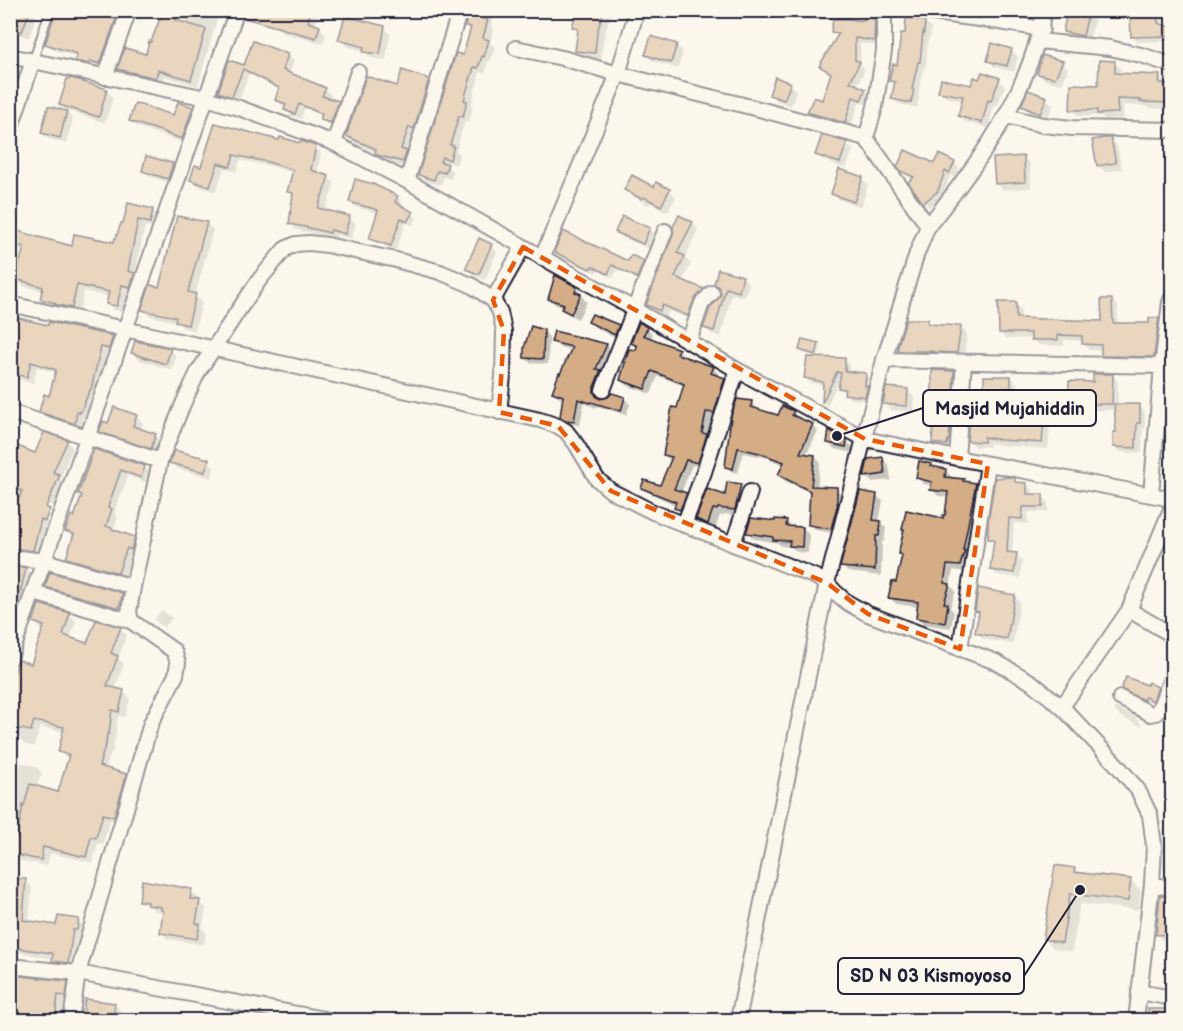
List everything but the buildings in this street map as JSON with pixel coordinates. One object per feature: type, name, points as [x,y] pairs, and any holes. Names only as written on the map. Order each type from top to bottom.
[{"type":"street","points":[[105,77],[129,10]]},
{"type":"street","points":[[10,658],[237,10]]},
{"type":"street","points":[[407,181],[460,10]]},
{"type":"street","points":[[542,258],[618,74],[637,10]]},
{"type":"street","points":[[789,10],[846,10]]},
{"type":"street","points":[[866,138],[875,107],[884,51],[884,10]]},
{"type":"street","points":[[911,10],[933,12],[1110,48],[1173,65]]},
{"type":"street","points":[[738,1020],[827,582],[885,360],[916,253],[928,225],[955,192],[1006,116],[1030,64],[1040,35],[1044,10]]},
{"type":"street","points":[[516,48],[866,138],[928,225]]},
{"type":"street","points":[[10,56],[206,98],[334,143],[407,181],[737,370],[865,439],[1173,499]]},
{"type":"street","points":[[10,130],[33,61]]},
{"type":"street","points":[[334,143],[358,72]]},
{"type":"street","points":[[1006,116],[1043,125],[1072,128],[1173,130]]},
{"type":"street","points":[[603,390],[665,231]]},
{"type":"street","points":[[131,621],[129,612],[133,587],[160,461],[183,404],[212,349],[285,249],[296,244],[309,243],[396,260],[440,272],[471,285],[493,300],[500,312],[504,331],[504,368],[500,412]]},
{"type":"street","points":[[493,300],[523,247]]},
{"type":"street","points":[[689,341],[702,303],[712,293]]},
{"type":"street","points":[[1151,495],[1162,366],[1170,302],[1173,298]]},
{"type":"street","points":[[10,304],[540,420],[558,426],[566,431],[576,444],[597,479],[611,491],[684,525],[827,582],[848,603],[868,614],[996,662],[1031,682],[1062,707],[1117,765],[1138,790],[1150,815],[1154,846],[1152,884],[1136,1020]]},
{"type":"street","points":[[885,360],[1162,366]]},
{"type":"street","points":[[957,458],[964,362]]},
{"type":"street","points":[[684,525],[737,370]]},
{"type":"street","points":[[10,412],[160,461]]},
{"type":"street","points":[[960,649],[988,464]]},
{"type":"street","points":[[733,544],[750,492]]},
{"type":"street","points":[[1062,707],[1129,610],[1173,507]]},
{"type":"street","points":[[10,557],[45,561],[133,587]]},
{"type":"street","points":[[34,593],[131,621],[174,651],[178,663],[176,675],[151,723],[78,974],[71,1020]]},
{"type":"street","points":[[1129,610],[1173,635]]},
{"type":"street","points":[[1120,698],[1151,714],[1156,713],[1173,676]]},
{"type":"street","points":[[1152,884],[1173,889]]},
{"type":"street","points":[[10,966],[78,974],[329,1020]]},
{"type":"street","points":[[1139,992],[1173,998]]},
{"type":"lane","points":[[33,61],[50,10]]},
{"type":"highlighted area","points":[[523,247],[865,439],[988,464],[960,649],[868,614],[827,583],[611,491],[558,426],[499,412],[504,331],[493,300]]},
{"type":"place","name":"Masjid Mujahiddin","points":[[837,436]]},
{"type":"place","name":"SD N 03 Kismoyoso","points":[[1080,890]]}]
